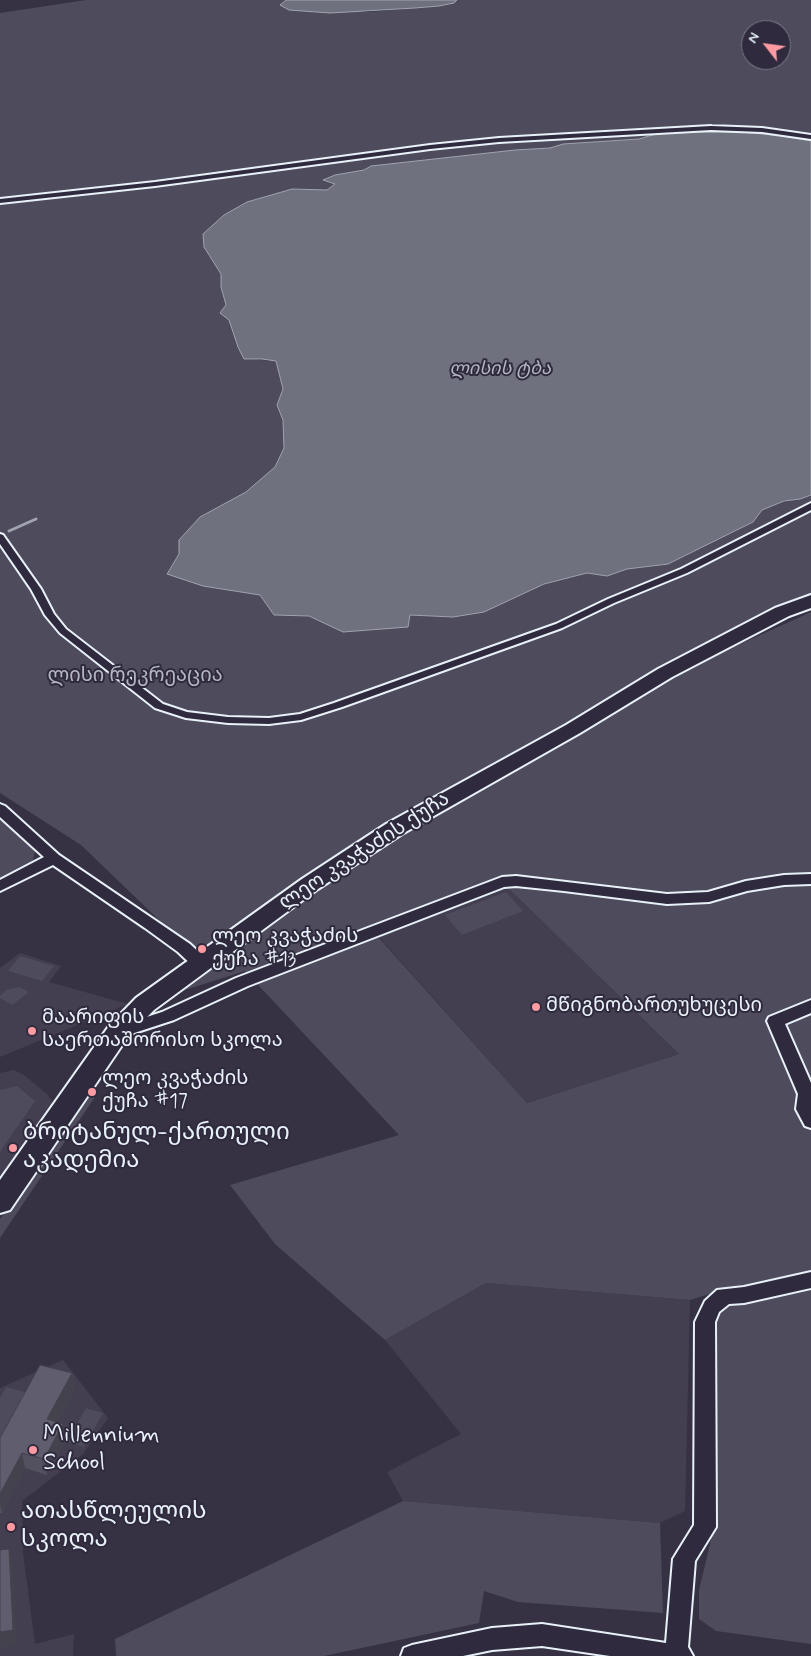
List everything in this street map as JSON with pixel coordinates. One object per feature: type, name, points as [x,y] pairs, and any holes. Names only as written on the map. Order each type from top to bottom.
[{"type":"main road","name":"ლეო კვაჭაძის ქუჩა","points":[[0,1202],[118,1032],[146,1004],[310,884],[394,829],[573,729],[664,673],[735,638],[782,612],[811,601]]},
{"type":"street","points":[[0,201],[155,184],[441,145],[539,137],[711,128],[762,130],[811,137]]},
{"type":"street","points":[[0,537],[36,589],[50,615],[63,631],[143,695],[160,706],[186,715],[228,720],[270,721],[302,717],[560,626],[611,601],[684,571],[811,506]]},
{"type":"street","points":[[0,809],[54,858],[151,924],[184,948],[201,964]]},
{"type":"street","points":[[0,886],[54,858]]},
{"type":"street","points":[[118,1032],[168,1016],[242,982],[502,882],[516,881],[667,899],[709,897],[746,886],[775,881],[811,879]]},
{"type":"street","points":[[811,1006],[775,1021],[809,1092],[805,1109],[811,1121]]},
{"type":"street","points":[[412,1656],[492,1639],[542,1635],[679,1656],[684,1559],[705,1527],[705,1322],[712,1307],[724,1296],[744,1295],[811,1280]]},
{"type":"shaded area","name":"მწიგნობართუხუცესი","points":[[508,888],[679,1054],[527,1103],[379,937]]},
{"type":"shaded area","name":"მაარიფის საერთაშორისო სკოლა","points":[[20,953],[61,966],[49,982],[128,1004],[0,1057],[0,968]]},
{"type":"shaded area","name":"ბრიტანულ-ქართული აკადემია","points":[[14,1070],[24,1075],[47,1094],[52,1101],[51,1111],[0,1186],[0,1073]]},
{"type":"shaded area","points":[[486,1283],[690,1300],[685,1511],[660,1523],[403,1501],[387,1472],[461,1434],[385,1340]]},
{"type":"shaded area","name":"ათასწლეულის სკოლა","points":[[63,1360],[108,1418],[83,1454],[22,1501],[23,1553],[35,1644],[74,1634],[73,1656],[0,1656],[0,1388]]},
{"type":"green space","name":"ლისი რეკრეაცია","points":[[86,0],[286,0],[283,1],[368,12],[440,6],[454,3],[457,0],[811,0],[811,141],[742,132],[659,133],[639,139],[563,144],[550,148],[515,150],[371,166],[364,170],[335,175],[324,181],[335,184],[327,190],[292,189],[247,202],[224,215],[203,235],[204,247],[221,274],[221,287],[229,320],[244,359],[276,361],[283,389],[277,405],[283,420],[284,448],[275,467],[246,492],[200,517],[179,540],[179,554],[167,573],[203,586],[260,595],[274,615],[309,616],[343,632],[407,627],[410,615],[453,617],[484,612],[544,584],[587,573],[607,576],[627,569],[668,564],[753,522],[762,510],[784,501],[800,499],[811,495],[811,600],[654,669],[572,723],[387,824],[208,949],[184,944],[81,845],[0,793],[0,13]]},
{"type":"green space","points":[[811,612],[811,1644],[716,1631],[699,1619],[699,1590],[715,1523],[709,1322],[715,1311],[743,1294],[729,1288],[690,1300],[486,1283],[385,1340],[275,1244],[230,1185],[399,1135],[245,971],[169,995],[265,925],[388,841],[561,746],[687,668]],"holes":[[[508,888],[679,1054],[527,1103],[379,938]]]},
{"type":"green space","points":[[0,817],[35,851],[32,865],[0,884]]},
{"type":"green space","points":[[506,892],[523,911],[462,935],[445,915]]},
{"type":"green space","points":[[20,956],[54,966],[42,981],[8,971]]},
{"type":"green space","points":[[19,987],[29,992],[12,1005],[0,998],[6,990]]},
{"type":"green space","points":[[17,1086],[35,1101],[0,1152],[0,1090]]},
{"type":"green space","points":[[84,1095],[95,1097],[0,1238],[0,1219]]},
{"type":"green space","points":[[6,1387],[35,1395],[0,1454],[0,1398]]},
{"type":"green space","points":[[86,1408],[103,1413],[84,1447],[67,1442]]},
{"type":"green space","points":[[403,1501],[660,1523],[663,1613],[518,1602],[484,1591],[479,1623],[324,1656],[116,1656],[115,1639]]},
{"type":"water","points":[[286,0],[457,0],[454,3],[439,6],[330,13],[289,10],[280,5]]},
{"type":"water","name":"ლისის ტბა","points":[[742,132],[811,141],[811,495],[800,499],[784,501],[762,510],[753,522],[668,564],[627,569],[607,576],[587,573],[544,584],[484,612],[453,617],[410,615],[408,627],[343,632],[309,616],[274,615],[260,595],[203,586],[167,574],[179,554],[179,540],[200,517],[246,492],[275,467],[284,448],[283,420],[277,405],[283,389],[276,361],[244,359],[229,320],[220,313],[226,305],[221,287],[221,274],[204,247],[203,234],[224,215],[247,202],[292,189],[327,190],[335,184],[323,180],[335,175],[364,170],[371,166],[515,150],[550,148],[563,144],[639,139],[659,133]]},
{"type":"building","name":"Millennium School","points":[[40,1365],[72,1373],[47,1419],[63,1424],[44,1459],[22,1453],[0,1494],[0,1438]]},
{"type":"building","points":[[9,1549],[13,1630],[0,1632],[0,1550]]},
{"type":"waterway","points":[[9,531],[36,519]]},
{"type":"place","name":"ლეო კვაჭაძის ქუჩა #13","points":[[202,949]]},
{"type":"place","name":"მწიგნობართუხუცესი","points":[[536,1007]]},
{"type":"place","name":"მაარიფის საერთაშორისო სკოლა","points":[[32,1031]]},
{"type":"place","name":"ლეო კვაჭაძის ქუჩა #17","points":[[92,1092]]},
{"type":"place","name":"ბრიტანულ-ქართული აკადემია","points":[[13,1148]]},
{"type":"place","name":"Millennium School","points":[[33,1450]]},
{"type":"place","name":"ათასწლეულის სკოლა","points":[[11,1527]]}]
